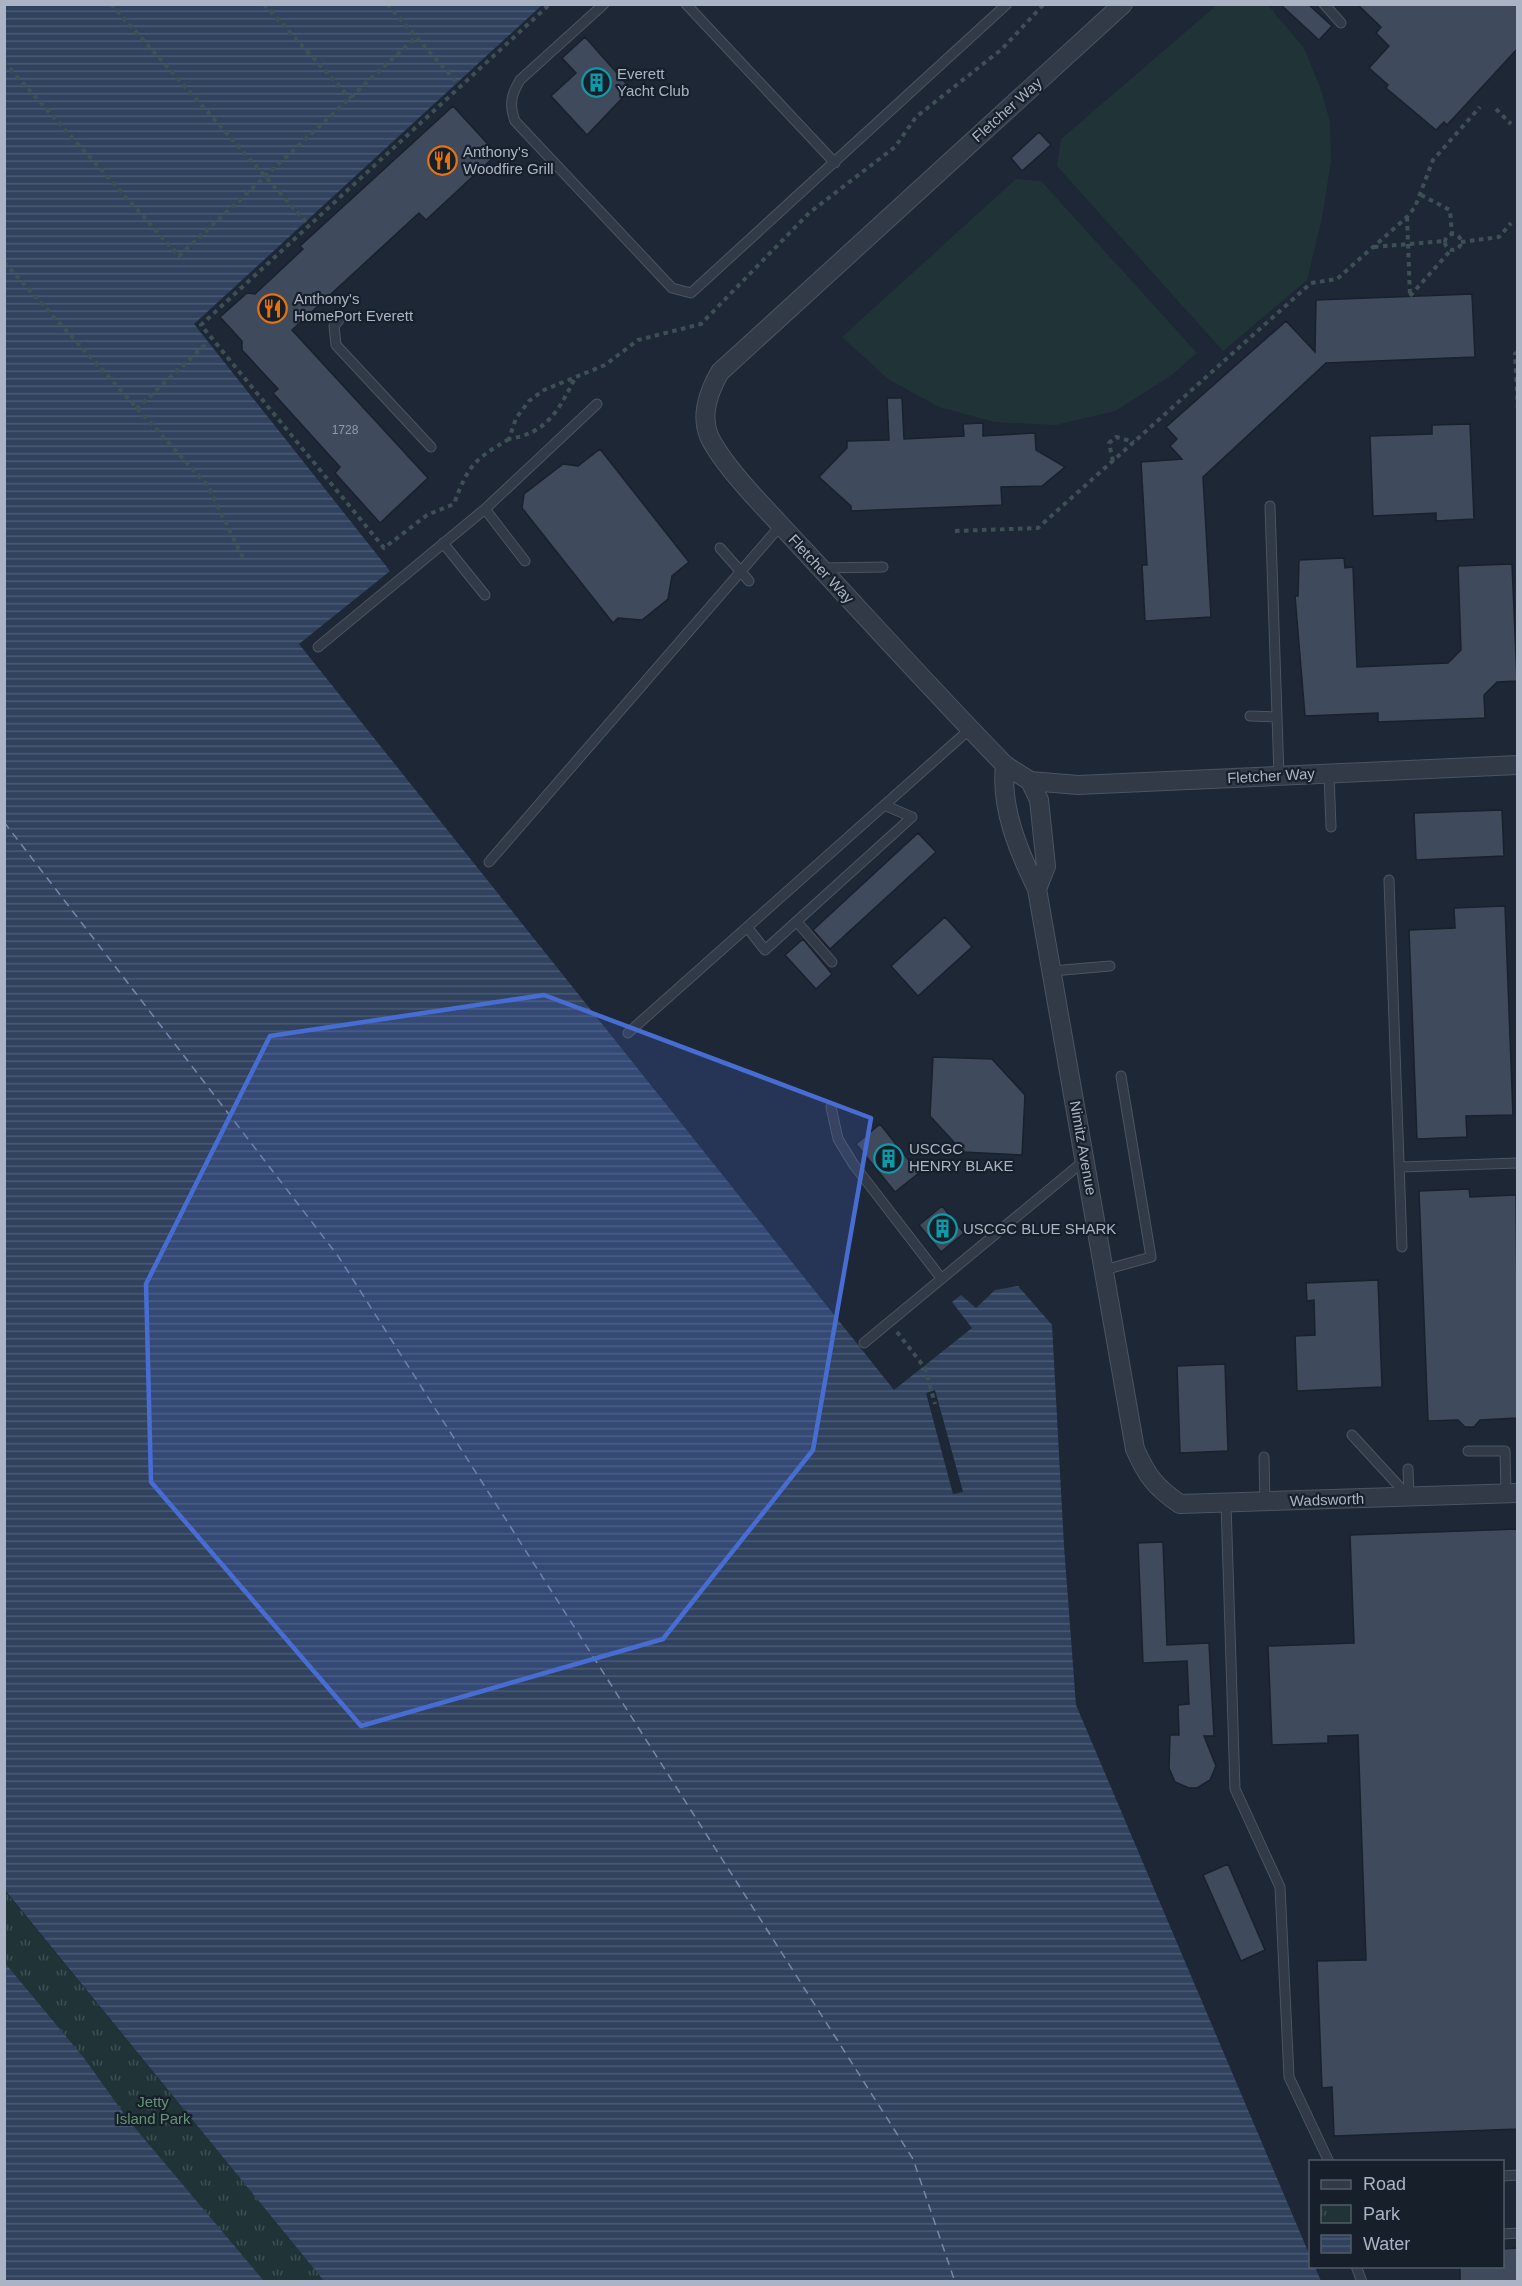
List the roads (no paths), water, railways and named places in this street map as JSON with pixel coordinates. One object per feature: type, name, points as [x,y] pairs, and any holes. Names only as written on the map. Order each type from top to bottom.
[{"type":"street","name":"Fletcher Way","points":[[1123,4],[720,372],[711,387],[705,407],[708,435],[721,457],[781,525],[970,729],[1005,765],[1030,781],[1078,785],[1518,765]]},
{"type":"street","name":"Nimitz Avenue","points":[[1005,765],[1003,785],[1019,853],[1037,889],[1135,1449],[1146,1475]]},
{"type":"street","name":"Nimitz Avenue","points":[[1030,781],[1039,800],[1046,866],[1037,889]]},
{"type":"street","name":"Wadsworth","points":[[1146,1475],[1162,1492],[1180,1504],[1512,1493]]},
{"type":"lane","points":[[604,4],[520,80],[513,92],[511,109],[515,121],[672,288],[691,294],[1007,4]]},
{"type":"lane","points":[[686,4],[835,163]]},
{"type":"lane","points":[[1324,4],[1341,23]]},
{"type":"lane","points":[[339,320],[334,326],[336,345],[430,447]]},
{"type":"lane","points":[[318,646],[484,509],[597,404]]},
{"type":"lane","points":[[1270,506],[1279,776]]},
{"type":"lane","points":[[484,509],[525,561]]},
{"type":"lane","points":[[489,862],[781,525]]},
{"type":"lane","points":[[443,543],[484,595]]},
{"type":"lane","points":[[720,548],[749,581]]},
{"type":"lane","points":[[821,568],[884,567]]},
{"type":"lane","points":[[1250,716],[1277,717]]},
{"type":"lane","points":[[628,1033],[970,729]]},
{"type":"lane","points":[[1329,774],[1331,827]]},
{"type":"lane","points":[[747,927],[765,950],[912,817],[884,805]]},
{"type":"lane","points":[[1389,880],[1401,1167],[1402,1247]]},
{"type":"lane","points":[[797,922],[832,962]]},
{"type":"lane","points":[[1052,971],[1110,966]]},
{"type":"lane","points":[[1104,1270],[1151,1257],[1121,1076]]},
{"type":"lane","points":[[831,1107],[838,1139],[854,1165],[941,1278]]},
{"type":"lane","points":[[864,1343],[1085,1160]]},
{"type":"lane","points":[[1401,1167],[1518,1163]]},
{"type":"lane","points":[[1352,1435],[1409,1497]]},
{"type":"lane","points":[[1468,1451],[1505,1451],[1512,1493]]},
{"type":"lane","points":[[1264,1456],[1265,1502]]},
{"type":"lane","points":[[1408,1469],[1409,1497]]},
{"type":"lane","points":[[1226,1503],[1235,1789],[1280,1887],[1289,2077],[1328,2160]]},
{"type":"water","points":[[4,5],[542,5],[194,324],[390,571],[299,644],[894,1390],[972,1328],[952,1302],[961,1295],[976,1308],[995,1290],[1018,1286],[1052,1325],[1064,1546],[1076,1705],[1309,2254],[1309,2268],[1315,2268],[1321,2281],[324,2281],[5,1890]]},
{"type":"water","points":[[5,1963],[84,2058],[130,2122],[264,2281],[5,2281]]},
{"type":"place","name":"Everett Yacht Club","points":[[596,83]]},
{"type":"place","name":"Anthony's Woodfire Grill","points":[[442,161]]},
{"type":"place","name":"Anthony's HomePort Everett","points":[[273,308]]},
{"type":"place","name":"USCGC HENRY BLAKE","points":[[888,1158]]},
{"type":"place","name":"USCGC BLUE SHARK","points":[[942,1229]]},
{"type":"park label","name":"Jetty Island Park","points":[[153,2110]]}]
